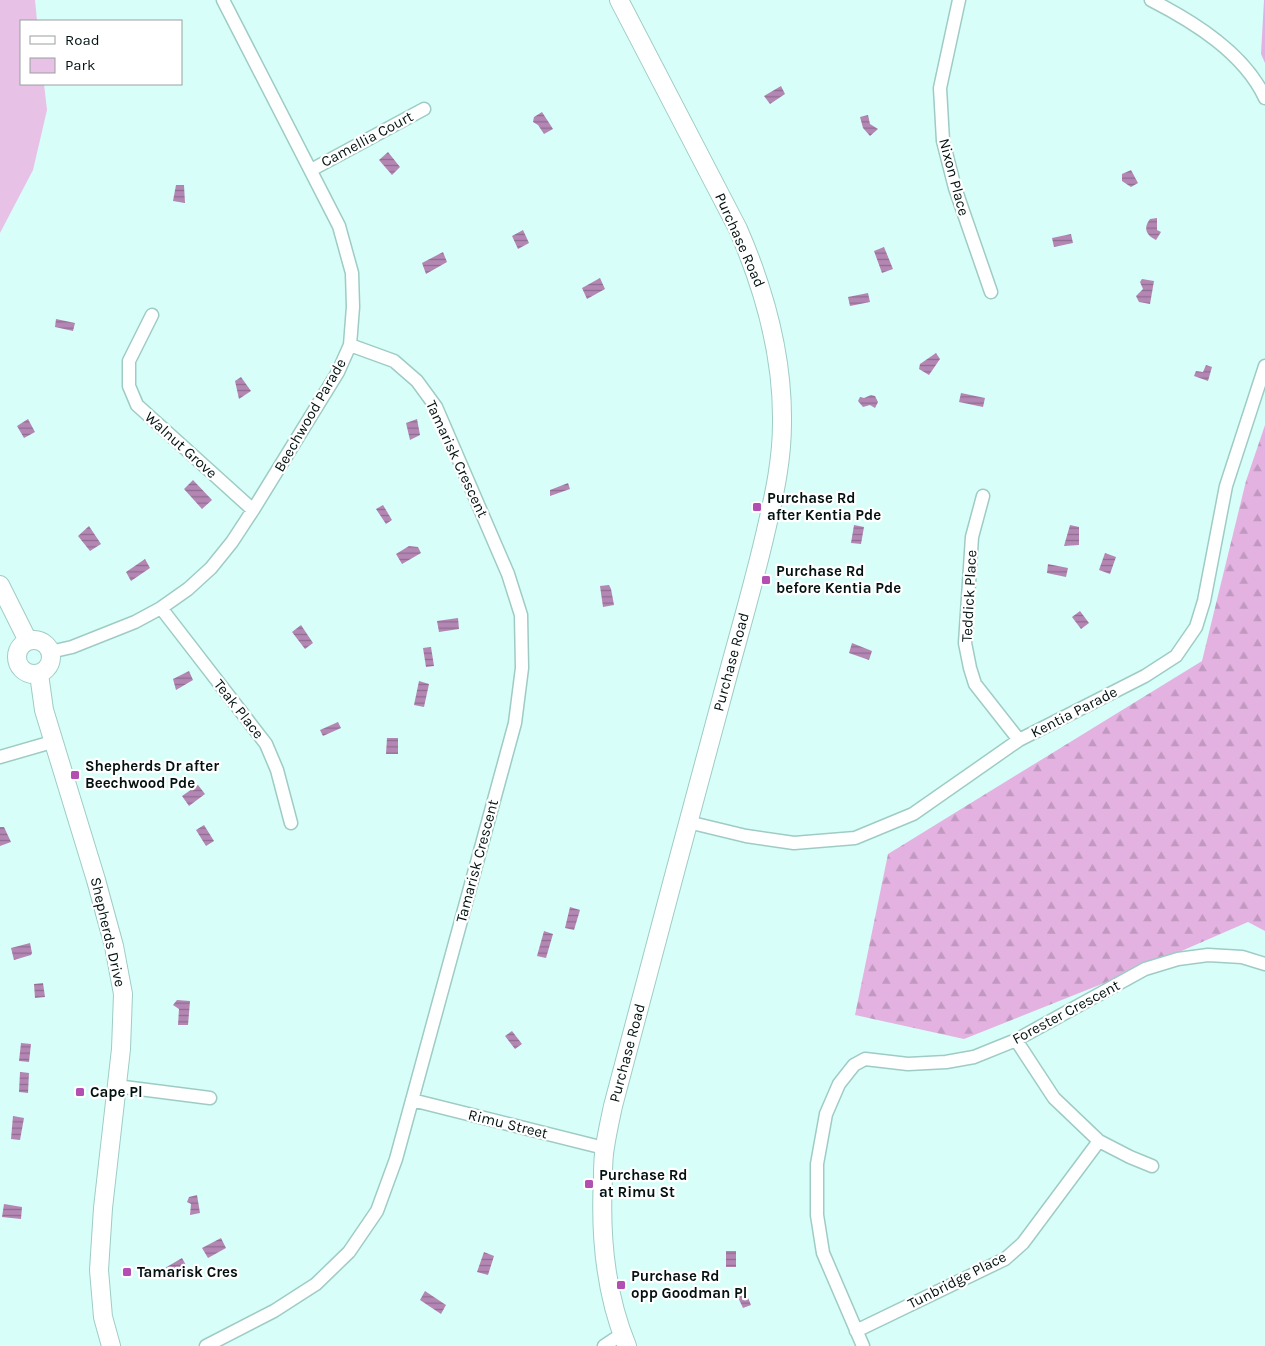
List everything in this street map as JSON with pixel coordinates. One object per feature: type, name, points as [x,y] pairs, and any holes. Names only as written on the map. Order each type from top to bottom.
[{"type":"main road","name":"Purchase Road","points":[[619,0],[734,221],[753,263],[775,340],[780,378],[782,421],[778,476],[761,554],[688,822],[613,1106],[604,1148],[602,1189],[603,1240],[609,1285],[625,1340]]},
{"type":"main road","points":[[0,585],[28,641]]},
{"type":"main road","points":[[34,640],[44,643],[50,652],[50,663],[39,674],[27,673],[18,665],[17,654],[19,648],[28,641],[34,640]]},
{"type":"main road","name":"Shepherds Drive","points":[[39,674],[44,710],[52,742],[96,880],[119,970],[122,994],[123,1022],[103,1208],[99,1270],[103,1317],[111,1346]]},
{"type":"street","name":"Beechwood Parade","points":[[50,652],[72,647],[135,622],[161,608],[188,589],[211,568],[232,542],[253,510],[338,372],[350,345],[353,307],[352,273],[339,226],[223,0]]},
{"type":"street","name":"Nixon Place","points":[[958,0],[940,88],[943,141],[955,188],[991,292]]},
{"type":"street","points":[[1151,0],[1179,14],[1212,37],[1258,83],[1265,98]]},
{"type":"street","name":"Camellia Court","points":[[310,170],[424,109]]},
{"type":"street","name":"Walnut Grove","points":[[152,315],[129,361],[129,386],[137,405],[253,510]]},
{"type":"street","name":"Tamarisk Crescent","points":[[206,1346],[274,1311],[309,1288],[349,1252],[378,1211],[396,1159],[515,723],[522,668],[521,616],[508,574],[436,407],[417,381],[394,361],[350,345]]},
{"type":"street","name":"Kentia Parade","points":[[688,822],[746,836],[794,843],[855,838],[913,814],[1019,740],[1145,676],[1176,656],[1196,627],[1204,601],[1226,486],[1265,366]]},
{"type":"street","name":"Teddick Place","points":[[983,496],[972,537],[965,643],[975,684],[1019,740]]},
{"type":"street","name":"Teak Place","points":[[161,608],[266,744],[277,770],[291,823]]},
{"type":"street","points":[[0,757],[52,742]]},
{"type":"street","name":"Forester Crescent","points":[[856,1331],[823,1253],[817,1215],[816,1164],[826,1114],[839,1084],[854,1065],[865,1059],[908,1064],[946,1062],[974,1056],[1016,1040],[1145,969],[1178,959],[1208,955],[1242,957],[1265,964]]},
{"type":"street","points":[[1016,1040],[1054,1098],[1099,1141],[1152,1166]]},
{"type":"street","points":[[116,1086],[210,1098]]},
{"type":"street","name":"Rimu Street","points":[[412,1100],[604,1148]]},
{"type":"street","name":"Tunbridge Place","points":[[856,1331],[1005,1259],[1023,1243],[1099,1141]]},
{"type":"street","points":[[856,1331],[864,1346]]},
{"type":"street","points":[[604,1346],[625,1340]]},
{"type":"green space","points":[[0,0],[35,0],[37,20],[20,20],[20,85],[44,85],[47,110],[33,170],[0,233]]},
{"type":"green space","points":[[1265,0],[1265,63],[1261,54]]},
{"type":"green space","points":[[1265,425],[1265,931],[1248,922],[1147,966],[964,1039],[855,1015],[888,854],[1202,661],[1246,481]]},
{"type":"shaded area","points":[[781,86],[785,94],[770,104],[764,96]]},
{"type":"shaded area","points":[[542,112],[553,129],[544,134],[538,125],[533,122],[534,117]]},
{"type":"shaded area","points":[[868,115],[870,124],[878,129],[870,136],[863,128],[860,117]]},
{"type":"shaded area","points":[[388,152],[400,167],[392,175],[379,160]]},
{"type":"shaded area","points":[[1131,170],[1138,183],[1131,187],[1122,181],[1122,174]]},
{"type":"shaded area","points":[[176,185],[184,185],[185,203],[173,201]]},
{"type":"shaded area","points":[[1157,218],[1157,230],[1161,232],[1156,240],[1148,234],[1146,228],[1150,219]]},
{"type":"shaded area","points":[[523,230],[529,243],[518,249],[512,236]]},
{"type":"shaded area","points":[[1071,234],[1073,243],[1054,247],[1052,238]]},
{"type":"shaded area","points":[[884,247],[893,269],[882,273],[874,251]]},
{"type":"shaded area","points":[[443,252],[447,262],[426,274],[422,263]]},
{"type":"shaded area","points":[[600,278],[605,289],[587,299],[582,288]]},
{"type":"shaded area","points":[[1142,279],[1154,281],[1150,304],[1139,302],[1136,296],[1143,289],[1140,282]]},
{"type":"shaded area","points":[[868,293],[870,302],[850,306],[848,297]]},
{"type":"shaded area","points":[[56,319],[75,323],[73,331],[55,327]]},
{"type":"shaded area","points":[[936,353],[940,359],[929,375],[919,369],[920,364]]},
{"type":"shaded area","points":[[1206,365],[1212,367],[1208,381],[1194,376],[1196,371],[1203,372]]},
{"type":"shaded area","points":[[241,377],[251,391],[239,399],[235,381]]},
{"type":"shaded area","points":[[961,393],[985,398],[983,407],[959,402]]},
{"type":"shaded area","points":[[871,395],[875,396],[878,402],[875,408],[870,405],[863,407],[858,401],[860,397],[864,398]]},
{"type":"shaded area","points":[[28,419],[35,432],[24,438],[17,426]]},
{"type":"shaded area","points":[[417,419],[420,435],[410,440],[406,423]]},
{"type":"shaded area","points":[[193,480],[212,500],[202,509],[184,489]]},
{"type":"shaded area","points":[[568,483],[570,489],[550,496],[550,490]]},
{"type":"shaded area","points":[[383,505],[392,520],[386,524],[376,509]]},
{"type":"shaded area","points":[[854,525],[864,527],[861,544],[851,543]]},
{"type":"shaded area","points":[[1070,525],[1079,527],[1079,545],[1064,546]]},
{"type":"shaded area","points":[[89,526],[101,544],[90,551],[78,536]]},
{"type":"shaded area","points":[[409,546],[418,547],[421,553],[402,564],[396,554]]},
{"type":"shaded area","points":[[1105,553],[1116,557],[1110,574],[1099,570]]},
{"type":"shaded area","points":[[145,559],[150,568],[131,581],[126,572]]},
{"type":"shaded area","points":[[1048,564],[1068,568],[1066,577],[1047,573]]},
{"type":"shaded area","points":[[609,585],[614,605],[603,607],[600,586]]},
{"type":"shaded area","points":[[1080,611],[1089,623],[1081,629],[1072,617]]},
{"type":"shaded area","points":[[458,618],[459,629],[439,632],[437,621]]},
{"type":"shaded area","points":[[301,625],[313,643],[305,649],[292,632]]},
{"type":"shaded area","points":[[852,643],[872,651],[869,660],[849,653]]},
{"type":"shaded area","points":[[431,647],[434,666],[426,667],[423,648]]},
{"type":"shaded area","points":[[189,671],[193,680],[176,690],[173,679]]},
{"type":"shaded area","points":[[419,681],[429,684],[424,707],[414,705]]},
{"type":"shaded area","points":[[338,722],[341,728],[323,736],[320,730]]},
{"type":"shaded area","points":[[387,738],[398,738],[398,754],[386,754]]},
{"type":"shaded area","points":[[198,785],[205,794],[189,806],[182,796]]},
{"type":"shaded area","points":[[204,825],[214,841],[206,846],[196,830]]},
{"type":"shaded area","points":[[0,827],[4,827],[11,842],[0,846]]},
{"type":"shaded area","points":[[570,907],[580,910],[574,930],[565,928]]},
{"type":"shaded area","points":[[544,931],[553,934],[546,958],[537,956]]},
{"type":"shaded area","points":[[30,943],[31,955],[14,960],[11,948]]},
{"type":"shaded area","points":[[43,983],[45,997],[35,998],[34,984]]},
{"type":"shaded area","points":[[177,1000],[190,1001],[188,1025],[178,1025],[179,1009],[173,1005]]},
{"type":"shaded area","points":[[512,1031],[522,1044],[515,1049],[505,1036]]},
{"type":"shaded area","points":[[21,1043],[31,1044],[29,1062],[19,1061]]},
{"type":"shaded area","points":[[20,1072],[29,1073],[28,1093],[19,1092]]},
{"type":"shaded area","points":[[13,1116],[24,1118],[20,1140],[11,1139]]},
{"type":"shaded area","points":[[197,1195],[200,1213],[190,1215],[191,1204],[187,1202],[189,1197]]},
{"type":"shaded area","points":[[4,1204],[22,1207],[21,1219],[2,1217]]},
{"type":"shaded area","points":[[221,1238],[226,1248],[208,1258],[202,1248]]},
{"type":"shaded area","points":[[726,1251],[736,1251],[736,1267],[726,1267]]},
{"type":"shaded area","points":[[484,1252],[494,1256],[488,1275],[477,1272]]},
{"type":"shaded area","points":[[182,1258],[187,1267],[169,1276],[165,1268]]},
{"type":"shaded area","points":[[744,1288],[751,1305],[743,1308],[735,1291]]},
{"type":"shaded area","points":[[425,1291],[446,1305],[441,1314],[420,1300]]},
{"type":"place","name":"Purchase Rd after Kentia Pde","points":[[757,507]]},
{"type":"place","name":"Purchase Rd before Kentia Pde","points":[[766,580]]},
{"type":"place","name":"Shepherds Dr after Beechwood Pde","points":[[75,775]]},
{"type":"place","name":"Cape Pl","points":[[80,1092]]},
{"type":"place","name":"Purchase Rd at Rimu St","points":[[589,1184]]},
{"type":"place","name":"Tamarisk Cres","points":[[127,1272]]},
{"type":"place","name":"Purchase Rd opp Goodman Pl","points":[[621,1285]]}]
